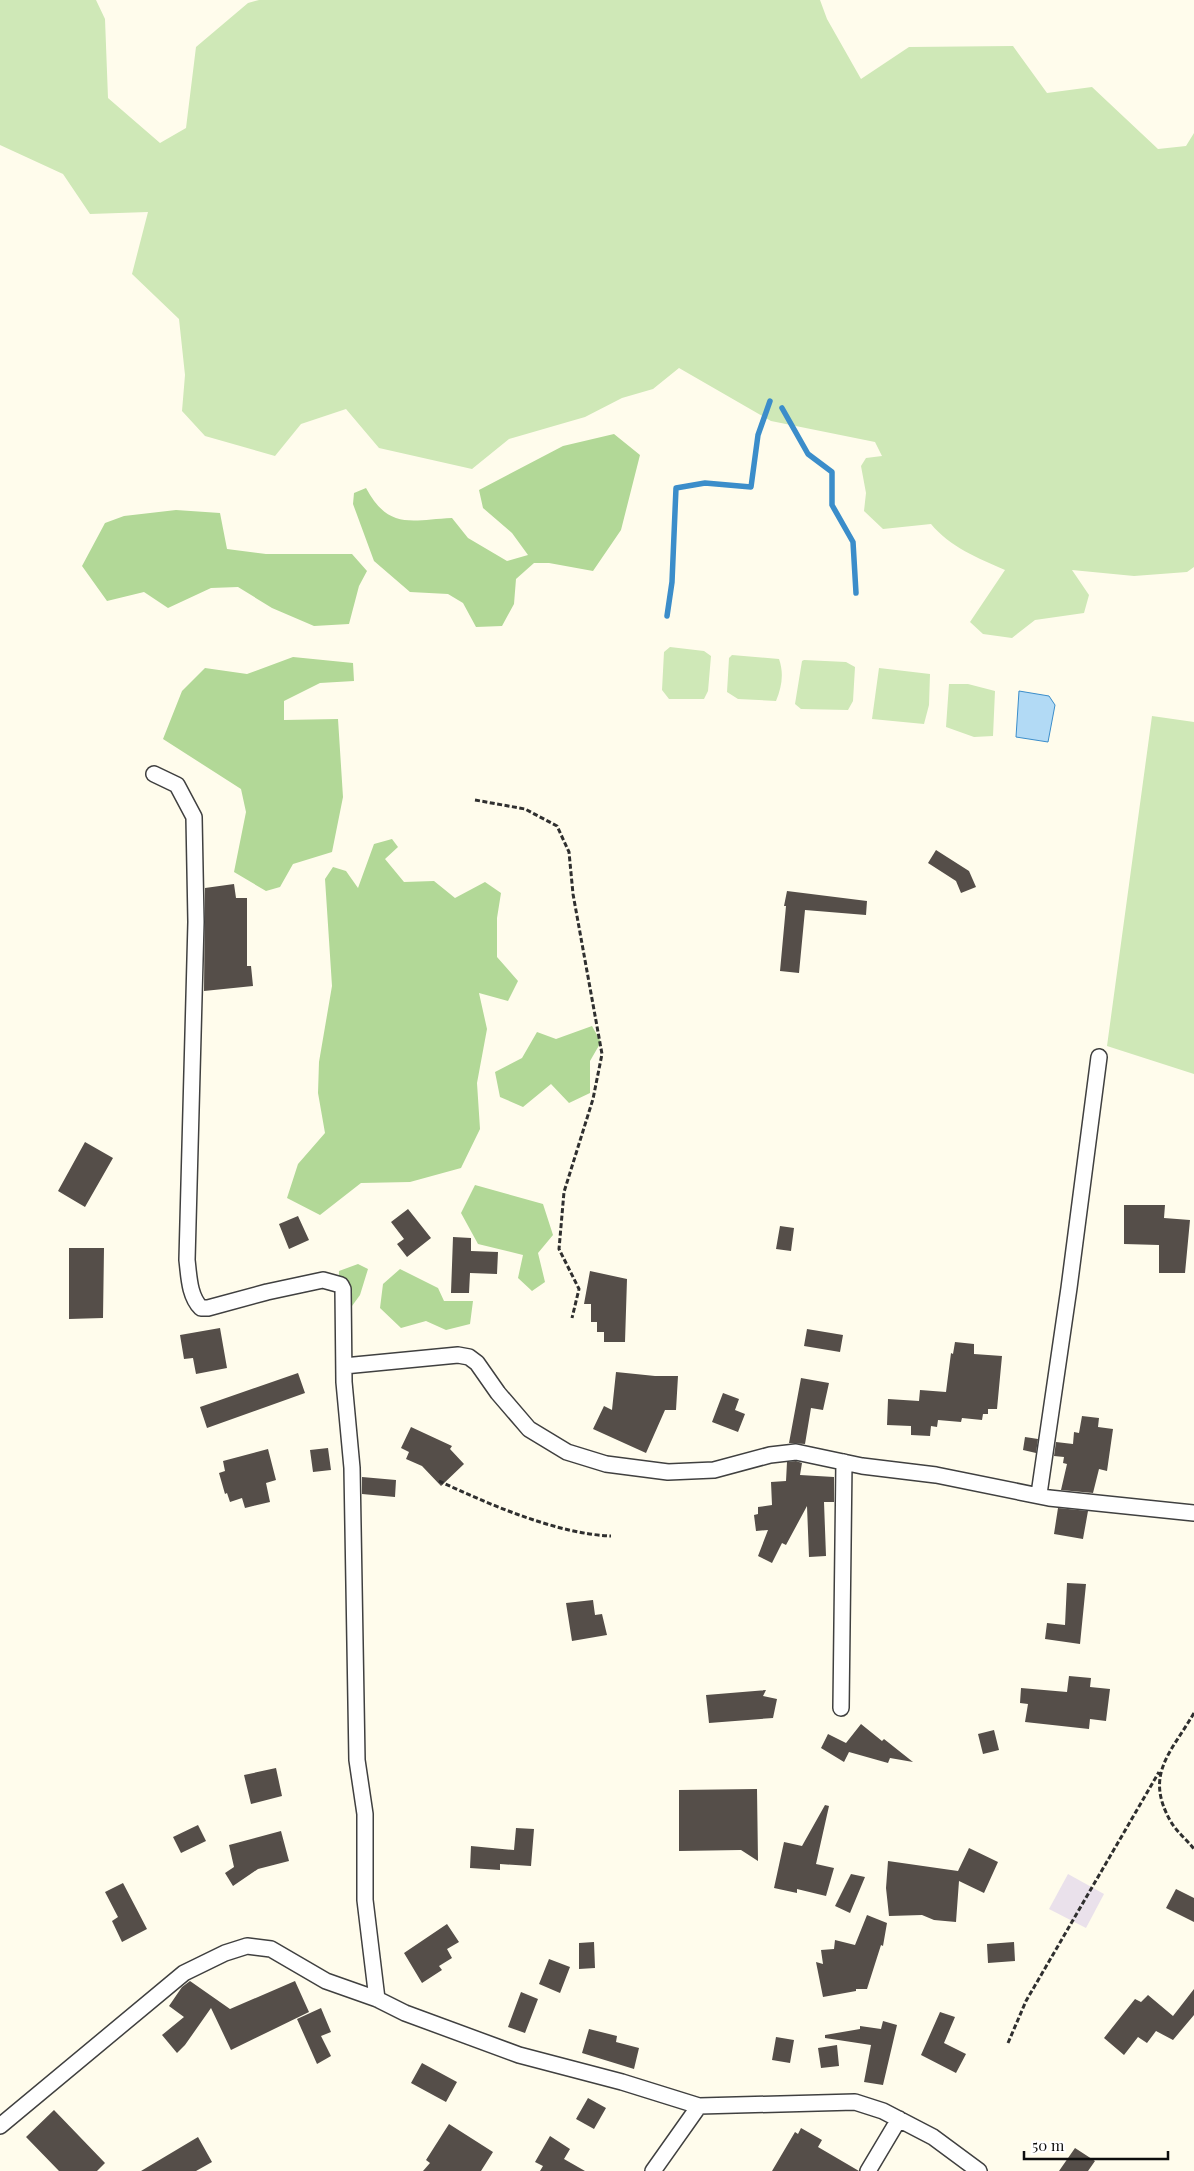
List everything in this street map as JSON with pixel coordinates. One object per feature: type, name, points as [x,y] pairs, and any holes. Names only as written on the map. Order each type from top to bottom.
[{"type":"street","points":[[154,774],[177,785],[194,817],[196,922],[187,1260],[190,1287],[196,1303],[201,1308],[208,1308],[322,1280],[341,1284],[344,1366],[352,1468],[356,1760],[365,1814],[365,1900],[377,1999]]},
{"type":"street","points":[[1038,1494],[1068,1298],[1099,1057]]},
{"type":"street","points":[[344,1366],[458,1356],[469,1357],[477,1363],[498,1393],[529,1429],[566,1452],[606,1464],[668,1472],[714,1470],[770,1455],[796,1452],[844,1462],[936,1475],[1016,1493],[1038,1494],[1061,1500],[1194,1514]]},
{"type":"street","points":[[841,1708],[844,1462]]},
{"type":"street","points":[[0,2126],[184,1973],[225,1953],[248,1946],[271,1949],[326,1981],[377,1999],[405,2013],[519,2055],[622,2082],[699,2106],[855,2102],[883,2111],[933,2137],[979,2171]]},
{"type":"street","points":[[653,2171],[699,2106]]},
{"type":"street","points":[[868,2171],[899,2119]]},
{"type":"path","points":[[475,800],[525,809],[557,826],[569,852],[573,894],[602,1054],[593,1099],[564,1192],[559,1249],[580,1289],[572,1318]]},
{"type":"path","points":[[439,1481],[514,1512],[587,1535],[611,1536]]},
{"type":"path","points":[[1008,2043],[1026,2001],[1194,1713]]},
{"type":"path","points":[[1159,1772],[1160,1797],[1172,1824],[1194,1849]]},
{"type":"shaded area","points":[[1068,1874],[1104,1894],[1086,1928],[1049,1909]]},
{"type":"green space","points":[[0,0],[96,0],[105,19],[108,98],[160,143],[186,128],[196,47],[248,3],[259,0],[820,0],[827,19],[861,79],[909,47],[1013,46],[1047,93],[1092,87],[1158,149],[1186,146],[1194,133],[1194,567],[1187,572],[1134,576],[1072,570],[1089,595],[1084,613],[1035,620],[1012,638],[983,634],[970,622],[1005,570],[956,545],[931,524],[883,529],[864,511],[866,493],[861,466],[866,458],[882,456],[875,442],[771,421],[679,368],[653,389],[622,398],[585,417],[509,439],[472,469],[379,448],[346,409],[301,424],[275,456],[205,436],[182,411],[185,375],[179,319],[132,274],[148,212],[90,214],[63,174],[0,145]]},
{"type":"green space","points":[[614,434],[640,455],[621,530],[593,571],[549,563],[534,563],[516,579],[514,604],[502,626],[476,627],[463,603],[448,594],[410,592],[374,561],[353,504],[354,493],[366,488],[383,511],[402,520],[452,518],[468,538],[507,561],[528,555],[512,533],[483,508],[479,490],[563,446]]},
{"type":"green space","points":[[176,510],[220,513],[227,549],[266,554],[352,554],[367,571],[359,586],[349,624],[314,626],[272,608],[238,587],[211,588],[168,608],[144,592],[107,601],[82,566],[105,523],[124,516]]},
{"type":"green space","points":[[670,647],[704,651],[711,656],[708,691],[704,699],[669,699],[662,690],[664,652]]},
{"type":"green space","points":[[732,655],[779,659],[782,680],[776,701],[738,699],[727,692],[729,658]]},
{"type":"green space","points":[[293,657],[353,663],[354,681],[320,683],[284,701],[284,720],[338,719],[343,797],[332,852],[293,864],[280,887],[266,891],[234,872],[246,812],[241,789],[163,739],[182,691],[205,668],[247,674]]},
{"type":"green space","points":[[802,661],[846,662],[855,667],[853,701],[848,710],[801,709],[795,704]]},
{"type":"green space","points":[[879,668],[930,674],[929,705],[924,724],[872,719]]},
{"type":"green space","points":[[949,684],[968,684],[995,691],[993,736],[974,737],[946,727]]},
{"type":"green space","points":[[1152,716],[1194,722],[1194,1074],[1107,1046]]},
{"type":"green space","points":[[392,839],[398,847],[385,859],[404,882],[434,881],[455,898],[485,882],[501,893],[497,918],[497,957],[518,981],[508,1001],[479,993],[487,1029],[477,1083],[480,1129],[461,1168],[410,1182],[361,1183],[320,1215],[287,1198],[298,1164],[325,1133],[318,1093],[319,1062],[332,986],[325,879],[333,867],[346,871],[358,888],[374,844]]},
{"type":"green space","points":[[592,1026],[601,1042],[590,1061],[590,1093],[569,1103],[551,1084],[523,1107],[500,1097],[495,1072],[522,1058],[537,1032],[556,1039]]},
{"type":"green space","points":[[475,1185],[543,1204],[553,1235],[538,1253],[545,1282],[532,1291],[518,1278],[523,1255],[478,1244],[461,1213]]},
{"type":"green space","points":[[358,1264],[368,1269],[360,1295],[352,1306],[338,1302],[339,1271]]},
{"type":"green space","points":[[400,1269],[438,1288],[444,1301],[473,1301],[470,1324],[446,1330],[426,1321],[401,1328],[380,1308],[383,1284]]},
{"type":"water","points":[[1019,691],[1049,696],[1055,705],[1048,742],[1016,737]]},
{"type":"building","points":[[936,850],[969,871],[976,887],[961,893],[956,881],[928,863]]},
{"type":"building","points":[[234,884],[236,898],[247,898],[247,966],[251,966],[253,986],[204,991],[205,888]]},
{"type":"building","points":[[787,891],[867,901],[866,915],[805,910],[799,973],[780,971],[786,906],[784,906]]},
{"type":"building","points":[[85,1142],[113,1158],[85,1207],[58,1191]]},
{"type":"building","points":[[1124,1205],[1165,1205],[1164,1218],[1190,1220],[1185,1273],[1159,1273],[1159,1245],[1124,1244]]},
{"type":"building","points":[[408,1209],[431,1238],[407,1257],[397,1244],[404,1239],[391,1222]]},
{"type":"building","points":[[298,1216],[309,1240],[289,1249],[279,1224]]},
{"type":"building","points":[[780,1226],[794,1228],[791,1251],[776,1249]]},
{"type":"building","points":[[453,1237],[471,1238],[471,1251],[498,1252],[497,1274],[470,1273],[469,1293],[451,1293]]},
{"type":"building","points":[[69,1248],[104,1248],[103,1318],[69,1319]]},
{"type":"building","points":[[590,1271],[627,1279],[625,1342],[604,1342],[604,1332],[597,1332],[597,1322],[591,1322],[591,1304],[584,1304]]},
{"type":"building","points":[[220,1328],[227,1368],[196,1374],[193,1358],[184,1359],[180,1335]]},
{"type":"building","points":[[807,1329],[843,1335],[840,1352],[804,1346]]},
{"type":"building","points":[[955,1342],[974,1344],[974,1354],[1002,1356],[997,1409],[988,1409],[988,1414],[983,1414],[982,1420],[962,1418],[961,1422],[938,1420],[937,1427],[931,1426],[930,1436],[911,1435],[911,1426],[887,1425],[888,1399],[919,1401],[920,1390],[946,1392],[951,1353],[953,1354]]},
{"type":"building","points":[[616,1372],[678,1376],[676,1410],[665,1410],[646,1453],[593,1429],[604,1406],[612,1410]]},
{"type":"building","points":[[298,1373],[305,1393],[207,1428],[200,1407]]},
{"type":"building","points":[[801,1378],[829,1383],[823,1410],[811,1408],[805,1444],[789,1443]]},
{"type":"building","points":[[723,1393],[739,1399],[735,1410],[745,1414],[738,1432],[712,1422]]},
{"type":"building","points":[[1082,1416],[1099,1418],[1098,1427],[1113,1429],[1107,1471],[1099,1469],[1093,1493],[1061,1490],[1067,1464],[1063,1463],[1064,1457],[1054,1456],[1056,1442],[1073,1444],[1074,1432],[1079,1433]]},
{"type":"building","points":[[411,1427],[452,1446],[450,1449],[464,1464],[441,1486],[422,1466],[406,1459],[409,1452],[401,1448]]},
{"type":"building","points":[[1025,1437],[1038,1439],[1036,1453],[1023,1450]]},
{"type":"building","points":[[328,1448],[331,1470],[313,1472],[310,1450]]},
{"type":"building","points":[[268,1449],[276,1480],[266,1483],[270,1502],[245,1508],[242,1498],[230,1502],[227,1493],[225,1494],[219,1473],[225,1471],[223,1461]]},
{"type":"building","points":[[796,1461],[802,1463],[800,1475],[834,1477],[834,1502],[824,1502],[826,1556],[809,1557],[807,1506],[786,1545],[782,1543],[772,1563],[758,1556],[768,1530],[756,1531],[754,1515],[758,1514],[758,1507],[772,1505],[771,1482],[786,1481],[787,1462]]},
{"type":"building","points":[[362,1477],[396,1480],[395,1497],[362,1494]]},
{"type":"building","points":[[1058,1508],[1088,1511],[1083,1539],[1054,1534]]},
{"type":"building","points":[[1067,1583],[1086,1584],[1080,1644],[1045,1639],[1047,1623],[1065,1625]]},
{"type":"building","points":[[593,1600],[595,1615],[602,1614],[607,1635],[572,1641],[566,1603]]},
{"type":"building","points":[[1069,1676],[1091,1678],[1090,1687],[1110,1689],[1106,1721],[1090,1719],[1089,1729],[1025,1722],[1028,1704],[1020,1703],[1021,1688],[1067,1692]]},
{"type":"building","points":[[766,1690],[763,1696],[777,1699],[773,1718],[709,1723],[706,1695]]},
{"type":"building","points":[[861,1724],[913,1762],[890,1758],[888,1763],[849,1752],[844,1762],[821,1748],[828,1734],[846,1743]]},
{"type":"building","points":[[994,1730],[999,1750],[983,1754],[978,1734]]},
{"type":"building","points":[[276,1768],[282,1796],[251,1804],[244,1775]]},
{"type":"building","points":[[757,1789],[758,1861],[741,1850],[679,1851],[679,1790]]},
{"type":"building","points":[[825,1805],[829,1806],[816,1864],[834,1868],[826,1896],[797,1889],[797,1893],[774,1888],[784,1842],[802,1846]]},
{"type":"building","points":[[198,1825],[206,1841],[181,1853],[173,1837]]},
{"type":"building","points":[[516,1828],[534,1829],[531,1866],[500,1864],[500,1870],[470,1868],[471,1846],[514,1850]]},
{"type":"building","points":[[281,1831],[289,1861],[258,1869],[233,1886],[225,1873],[234,1867],[229,1845]]},
{"type":"building","points":[[969,1848],[998,1862],[984,1893],[959,1881],[956,1922],[934,1920],[922,1915],[889,1916],[886,1888],[888,1861],[958,1871]]},
{"type":"building","points":[[851,1874],[865,1877],[850,1913],[835,1906]]},
{"type":"building","points":[[123,1883],[147,1929],[122,1942],[112,1921],[118,1917],[105,1892]]},
{"type":"building","points":[[1176,1889],[1194,1898],[1194,1922],[1166,1908]]},
{"type":"building","points":[[867,1915],[887,1923],[883,1946],[881,1945],[867,1989],[856,1989],[856,1991],[823,1997],[816,1962],[823,1964],[821,1950],[834,1949],[835,1940],[855,1945]]},
{"type":"building","points":[[447,1924],[459,1942],[447,1949],[452,1958],[439,1966],[442,1970],[422,1983],[404,1953]]},
{"type":"building","points":[[594,1942],[595,1968],[579,1969],[579,1943]]},
{"type":"building","points":[[1014,1942],[1015,1961],[988,1963],[987,1944]]},
{"type":"building","points":[[549,1959],[570,1967],[560,1993],[539,1984]]},
{"type":"building","points":[[190,1981],[230,2009],[295,1981],[309,2012],[231,2050],[211,2008],[185,2045],[177,2053],[162,2035],[184,2017],[169,2006],[182,1987]]},
{"type":"building","points":[[1194,1989],[1194,2015],[1173,2040],[1156,2031],[1147,2043],[1138,2037],[1124,2055],[1104,2038],[1135,1999],[1141,2002],[1148,1995],[1173,2016]]},
{"type":"building","points":[[521,1992],[538,1999],[525,2033],[508,2027]]},
{"type":"building","points":[[321,2008],[331,2032],[321,2036],[331,2056],[317,2064],[297,2019]]},
{"type":"building","points":[[940,2012],[955,2017],[944,2043],[966,2054],[956,2073],[921,2055]]},
{"type":"building","points":[[883,2021],[897,2025],[883,2085],[864,2082],[871,2045],[825,2038],[825,2035],[860,2029],[860,2026],[881,2029]]},
{"type":"building","points":[[589,2029],[617,2036],[616,2042],[639,2048],[634,2069],[582,2053]]},
{"type":"building","points":[[776,2037],[794,2040],[790,2063],[772,2060]]},
{"type":"building","points":[[837,2045],[839,2066],[821,2068],[818,2048]]},
{"type":"building","points":[[422,2063],[457,2082],[446,2102],[411,2083]]},
{"type":"building","points":[[588,2098],[606,2108],[594,2129],[576,2119]]},
{"type":"building","points":[[54,2110],[105,2163],[97,2171],[59,2171],[26,2137]]},
{"type":"building","points":[[449,2124],[493,2152],[481,2171],[423,2171],[430,2163],[426,2160]]},
{"type":"building","points":[[801,2128],[822,2140],[818,2147],[859,2171],[772,2171],[795,2132],[798,2134]]},
{"type":"building","points":[[550,2136],[570,2149],[564,2159],[585,2171],[540,2171],[543,2166],[535,2162]]},
{"type":"building","points":[[198,2137],[212,2162],[196,2171],[141,2171]]},
{"type":"building","points":[[1075,2148],[1095,2161],[1088,2171],[1059,2171]]},
{"type":"waterway","points":[[667,616],[672,582],[676,488],[705,483],[751,487],[758,435],[770,401]]},
{"type":"waterway","points":[[782,408],[808,454],[832,472],[832,505],[853,542],[856,593]]}]
